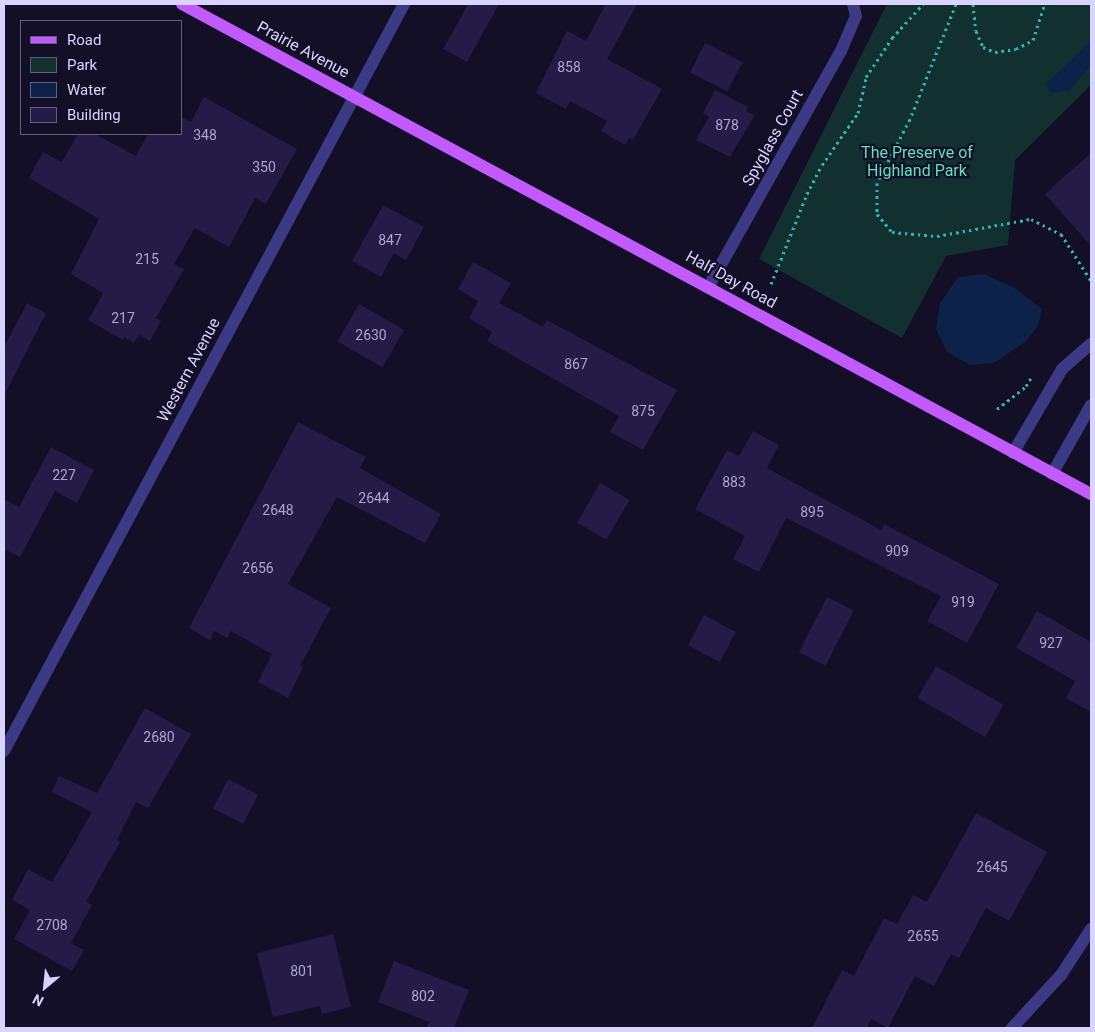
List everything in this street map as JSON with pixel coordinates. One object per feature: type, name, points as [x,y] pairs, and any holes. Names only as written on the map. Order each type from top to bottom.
[{"type":"main road","name":"Prairie Avenue","points":[[182,4],[355,96]]},
{"type":"main road","name":"Half Day Road","points":[[355,96],[1091,494]]},
{"type":"street","name":"Western Avenue","points":[[4,751],[404,4]]},
{"type":"street","name":"Spyglass Court","points":[[709,286],[840,51],[856,16],[853,4]]},
{"type":"street","points":[[1013,453],[1062,369],[1091,344]]},
{"type":"street","points":[[1052,474],[1091,405]]},
{"type":"street","points":[[1012,1028],[1061,975],[1091,929]]},
{"type":"path","points":[[771,284],[807,194],[822,165],[858,113],[866,76],[892,38],[923,4]]},
{"type":"path","points":[[956,4],[910,119],[877,184],[877,214],[892,232],[937,236],[1031,219],[1061,234],[1091,281]]},
{"type":"path","points":[[973,4],[976,31],[983,47],[995,52],[1016,49],[1033,40],[1045,4]]},
{"type":"green space","name":"The Preserve of Highland Park","points":[[887,4],[1091,4],[1091,85],[1015,160],[1008,245],[946,256],[902,338],[759,259]]},
{"type":"water","points":[[1091,41],[1091,65],[1070,90],[1051,93],[1046,84]]},
{"type":"water","points":[[984,274],[1013,287],[1042,309],[1038,326],[1025,342],[994,363],[970,365],[947,352],[936,329],[940,303],[958,277]]},
{"type":"building","points":[[468,4],[499,4],[467,62],[443,49]]},
{"type":"building","points":[[606,4],[637,4],[607,59],[662,89],[633,140],[629,138],[625,145],[601,131],[607,121],[570,101],[566,109],[536,93],[567,31],[586,41]]},
{"type":"building","points":[[705,43],[742,62],[727,91],[690,72]]},
{"type":"building","points":[[715,90],[748,107],[746,111],[755,115],[730,157],[696,140],[709,117],[703,113]]},
{"type":"building","points":[[204,97],[297,149],[266,204],[255,198],[229,247],[195,228],[174,264],[184,269],[156,318],[161,321],[150,341],[139,335],[134,343],[124,337],[123,340],[88,320],[103,293],[71,274],[99,219],[29,178],[43,152],[62,162],[77,135],[97,135],[136,156],[147,135],[182,135],[182,118],[191,122]]},
{"type":"building","points":[[1091,153],[1091,246],[1045,194]]},
{"type":"building","points":[[383,205],[424,227],[406,260],[394,253],[381,277],[352,261]]},
{"type":"building","points":[[473,262],[511,283],[499,303],[543,327],[547,320],[677,390],[643,450],[610,432],[619,416],[487,341],[492,332],[469,318],[478,301],[458,289]]},
{"type":"building","points":[[27,303],[46,313],[4,396],[4,347]]},
{"type":"building","points":[[359,304],[404,330],[383,367],[338,341]]},
{"type":"building","points":[[298,422],[366,457],[360,468],[441,514],[425,543],[337,497],[288,584],[331,608],[300,666],[303,667],[288,698],[258,682],[272,654],[231,631],[227,638],[214,631],[210,640],[189,628]]},
{"type":"building","points":[[753,431],[779,445],[767,468],[881,530],[884,524],[999,584],[967,643],[927,621],[941,596],[786,518],[759,572],[733,559],[745,536],[695,509],[727,450],[739,456]]},
{"type":"building","points":[[51,447],[94,470],[77,503],[55,491],[20,557],[4,549],[4,499],[19,507]]},
{"type":"building","points":[[600,483],[629,500],[606,540],[577,523]]},
{"type":"building","points":[[827,597],[854,611],[826,666],[799,652]]},
{"type":"building","points":[[1037,611],[1091,642],[1091,712],[1066,698],[1075,681],[1016,648]]},
{"type":"building","points":[[704,615],[736,632],[720,662],[688,645]]},
{"type":"building","points":[[936,666],[1004,705],[985,737],[918,698]]},
{"type":"building","points":[[145,708],[191,734],[148,808],[136,802],[117,840],[120,842],[86,902],[92,905],[71,943],[84,950],[72,971],[14,939],[30,910],[12,900],[28,869],[52,882],[92,812],[52,792],[59,776],[97,793]]},
{"type":"building","points":[[228,779],[258,794],[243,824],[213,808]]},
{"type":"building","points":[[976,813],[1047,852],[1009,921],[986,908],[959,958],[951,954],[934,986],[915,976],[888,1028],[871,1019],[867,1028],[812,1028],[842,970],[854,976],[884,918],[897,924],[913,895],[927,902]]},
{"type":"building","points":[[333,934],[351,1007],[322,1014],[320,1006],[273,1017],[257,953]]},
{"type":"building","points":[[394,961],[469,990],[454,1028],[426,1028],[429,1022],[378,1002]]}]
